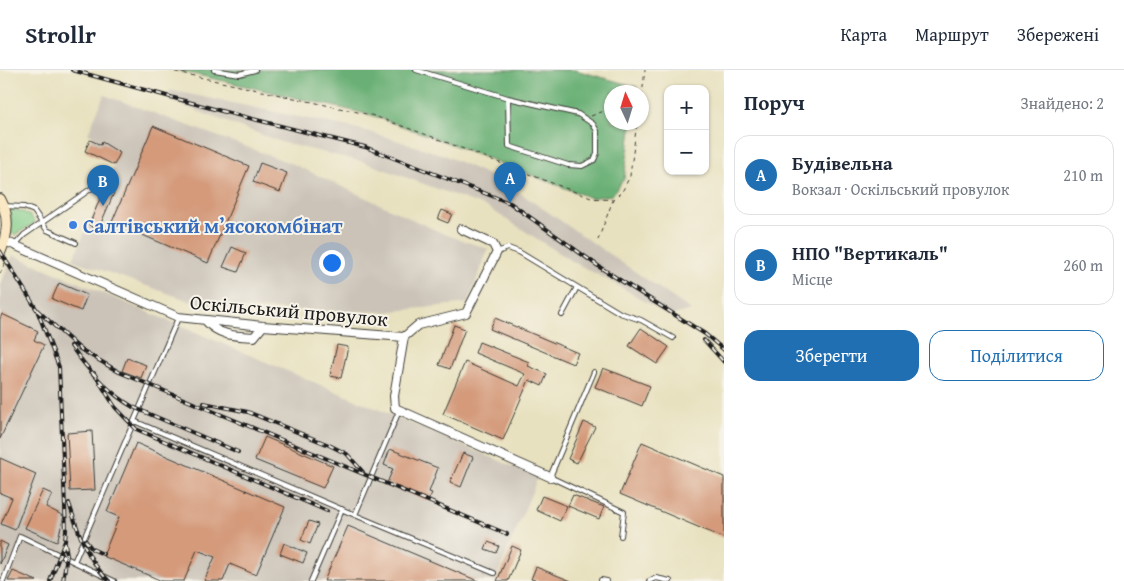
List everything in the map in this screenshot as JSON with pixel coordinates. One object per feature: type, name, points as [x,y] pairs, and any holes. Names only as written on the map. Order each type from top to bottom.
[{"type":"main road","points":[[2,203],[8,223],[10,243],[4,255]]},
{"type":"street","points":[[461,229],[493,244],[497,252]]},
{"type":"street","name":"Оскільський провулок","points":[[10,243],[178,317],[206,321],[404,337],[418,325],[466,313],[497,252]]},
{"type":"street","points":[[206,321],[214,331],[239,336],[254,337],[263,326]]},
{"type":"street","points":[[404,337],[394,396],[395,408],[550,477]]},
{"type":"lane","points":[[214,70],[238,74],[255,70]]},
{"type":"lane","points":[[416,70],[508,98],[586,117],[597,131],[597,153],[594,160],[582,166],[568,165],[509,146],[508,98]]},
{"type":"lane","points":[[10,243],[44,223],[92,188],[101,171]]},
{"type":"lane","points":[[2,203],[34,211],[47,230],[76,243]]},
{"type":"lane","points":[[497,252],[508,248],[519,252],[576,289],[620,313],[641,320],[674,338]]},
{"type":"lane","points":[[562,315],[576,289]]},
{"type":"lane","points":[[74,562],[178,317]]},
{"type":"lane","points":[[594,372],[550,477],[624,512],[620,536]]},
{"type":"lane","points":[[355,515],[399,410]]},
{"type":"lane","points":[[134,421],[494,573]]},
{"type":"lane","points":[[311,581],[342,509]]},
{"type":"lane","points":[[3,581],[20,536],[114,581]]},
{"type":"lane","points":[[649,581],[656,578],[670,581]]},
{"type":"lane","points":[[602,581],[608,581]]},
{"type":"path","points":[[167,70],[371,115],[591,198],[613,200]]},
{"type":"path","points":[[644,85],[646,70]]},
{"type":"path","points":[[586,117],[604,112]]},
{"type":"path","points":[[598,240],[613,200],[623,190],[630,176],[636,130]]},
{"type":"path","points":[[0,274],[4,255]]},
{"type":"shaded area","points":[[169,90],[363,130],[444,155],[504,182],[691,310],[669,316],[628,291],[572,261],[487,207],[364,162],[284,143],[170,101]]},
{"type":"shaded area","points":[[104,95],[293,164],[444,234],[488,249],[468,303],[385,312],[207,307],[73,260],[114,165],[85,151],[93,136],[88,134]]},
{"type":"shaded area","points":[[13,255],[538,477],[495,581],[0,581],[0,287]]},
{"type":"green space","points":[[176,70],[575,70],[630,85],[604,85],[604,130],[631,130],[624,179],[612,195],[591,198],[371,115]]},
{"type":"green space","points":[[11,209],[28,215],[35,223],[14,235],[11,232]]},
{"type":"building","points":[[153,126],[249,166],[208,263],[112,222]]},
{"type":"building","points":[[90,140],[101,145],[102,142],[120,153],[114,165],[85,151]]},
{"type":"building","points":[[260,163],[287,173],[280,192],[253,182]]},
{"type":"building","points":[[107,182],[117,186],[98,230],[89,225]]},
{"type":"building","points":[[442,210],[452,214],[448,223],[438,219]]},
{"type":"building","points":[[232,247],[246,253],[238,272],[223,267]]},
{"type":"building","points":[[59,283],[87,295],[81,311],[52,299]]},
{"type":"building","points":[[2,314],[38,331],[34,340],[44,345],[0,439],[0,319]]},
{"type":"building","points":[[495,318],[578,353],[573,364],[490,329]]},
{"type":"building","points":[[454,325],[465,329],[450,369],[439,365]]},
{"type":"building","points":[[641,328],[669,347],[657,364],[629,346]]},
{"type":"building","points":[[479,342],[529,362],[528,366],[547,374],[542,386],[529,380],[503,440],[443,414],[465,362],[519,386],[525,374],[475,353]]},
{"type":"building","points":[[337,345],[348,347],[341,378],[330,376]]},
{"type":"building","points":[[127,358],[146,365],[141,378],[122,371]]},
{"type":"building","points":[[603,368],[650,386],[642,406],[595,387]]},
{"type":"building","points":[[584,422],[595,427],[577,463],[568,459]]},
{"type":"building","points":[[92,431],[95,490],[70,491],[67,433]]},
{"type":"building","points":[[265,437],[333,466],[323,488],[255,460]]},
{"type":"building","points":[[642,442],[724,477],[724,538],[620,494]]},
{"type":"building","points":[[136,443],[285,507],[256,575],[230,564],[223,581],[204,581],[215,557],[197,550],[184,581],[162,581],[103,556],[119,517],[107,512]]},
{"type":"building","points":[[390,449],[438,468],[429,492],[432,493],[428,501],[387,483],[393,469],[384,465]]},
{"type":"building","points":[[463,453],[473,457],[461,487],[450,482]]},
{"type":"building","points":[[0,458],[36,474],[15,530],[1,524],[12,498],[0,493]]},
{"type":"building","points":[[43,490],[52,494],[46,507],[64,516],[57,542],[25,528]]},
{"type":"building","points":[[573,495],[604,507],[599,519],[568,506]]},
{"type":"building","points":[[542,496],[567,506],[560,521],[536,510]]},
{"type":"building","points":[[309,521],[318,524],[310,544],[301,540]]},
{"type":"building","points":[[348,526],[478,581],[324,581]]},
{"type":"building","points":[[0,541],[8,545],[0,564]]},
{"type":"building","points":[[488,542],[499,546],[496,553],[485,549]]},
{"type":"building","points":[[284,543],[307,553],[303,563],[280,554]]},
{"type":"building","points":[[512,546],[521,550],[508,581],[497,581]]},
{"type":"building","points":[[536,567],[571,581],[538,581],[531,579]]},
{"type":"building","points":[[13,571],[37,581],[8,581]]},
{"type":"railway","points":[[72,70],[225,112],[365,147],[510,203],[601,268],[705,334],[724,350]]},
{"type":"railway","points":[[0,251],[37,310],[59,367],[66,530],[65,541],[50,581]]},
{"type":"railway","points":[[37,310],[80,349],[119,372],[507,534]]},
{"type":"railway","points":[[704,340],[724,362]]},
{"type":"railway","points":[[71,346],[99,380],[115,395],[133,407],[238,452]]},
{"type":"railway","points":[[94,373],[115,407],[136,429],[327,511]]},
{"type":"railway","points":[[204,403],[248,412],[329,445],[347,454],[363,472]]},
{"type":"railway","points":[[69,503],[89,555],[109,581]]},
{"type":"railway","points":[[85,540],[92,549],[103,554]]},
{"type":"railway","points":[[63,581],[67,555],[65,543]]},
{"type":"place","name":"Будівельна","points":[[510,203]]},
{"type":"place","name":"НПО \"Вертикаль\"","points":[[103,206]]},
{"type":"place","name":"Салтівський мʼясокомбінат","points":[[73,225]]}]
